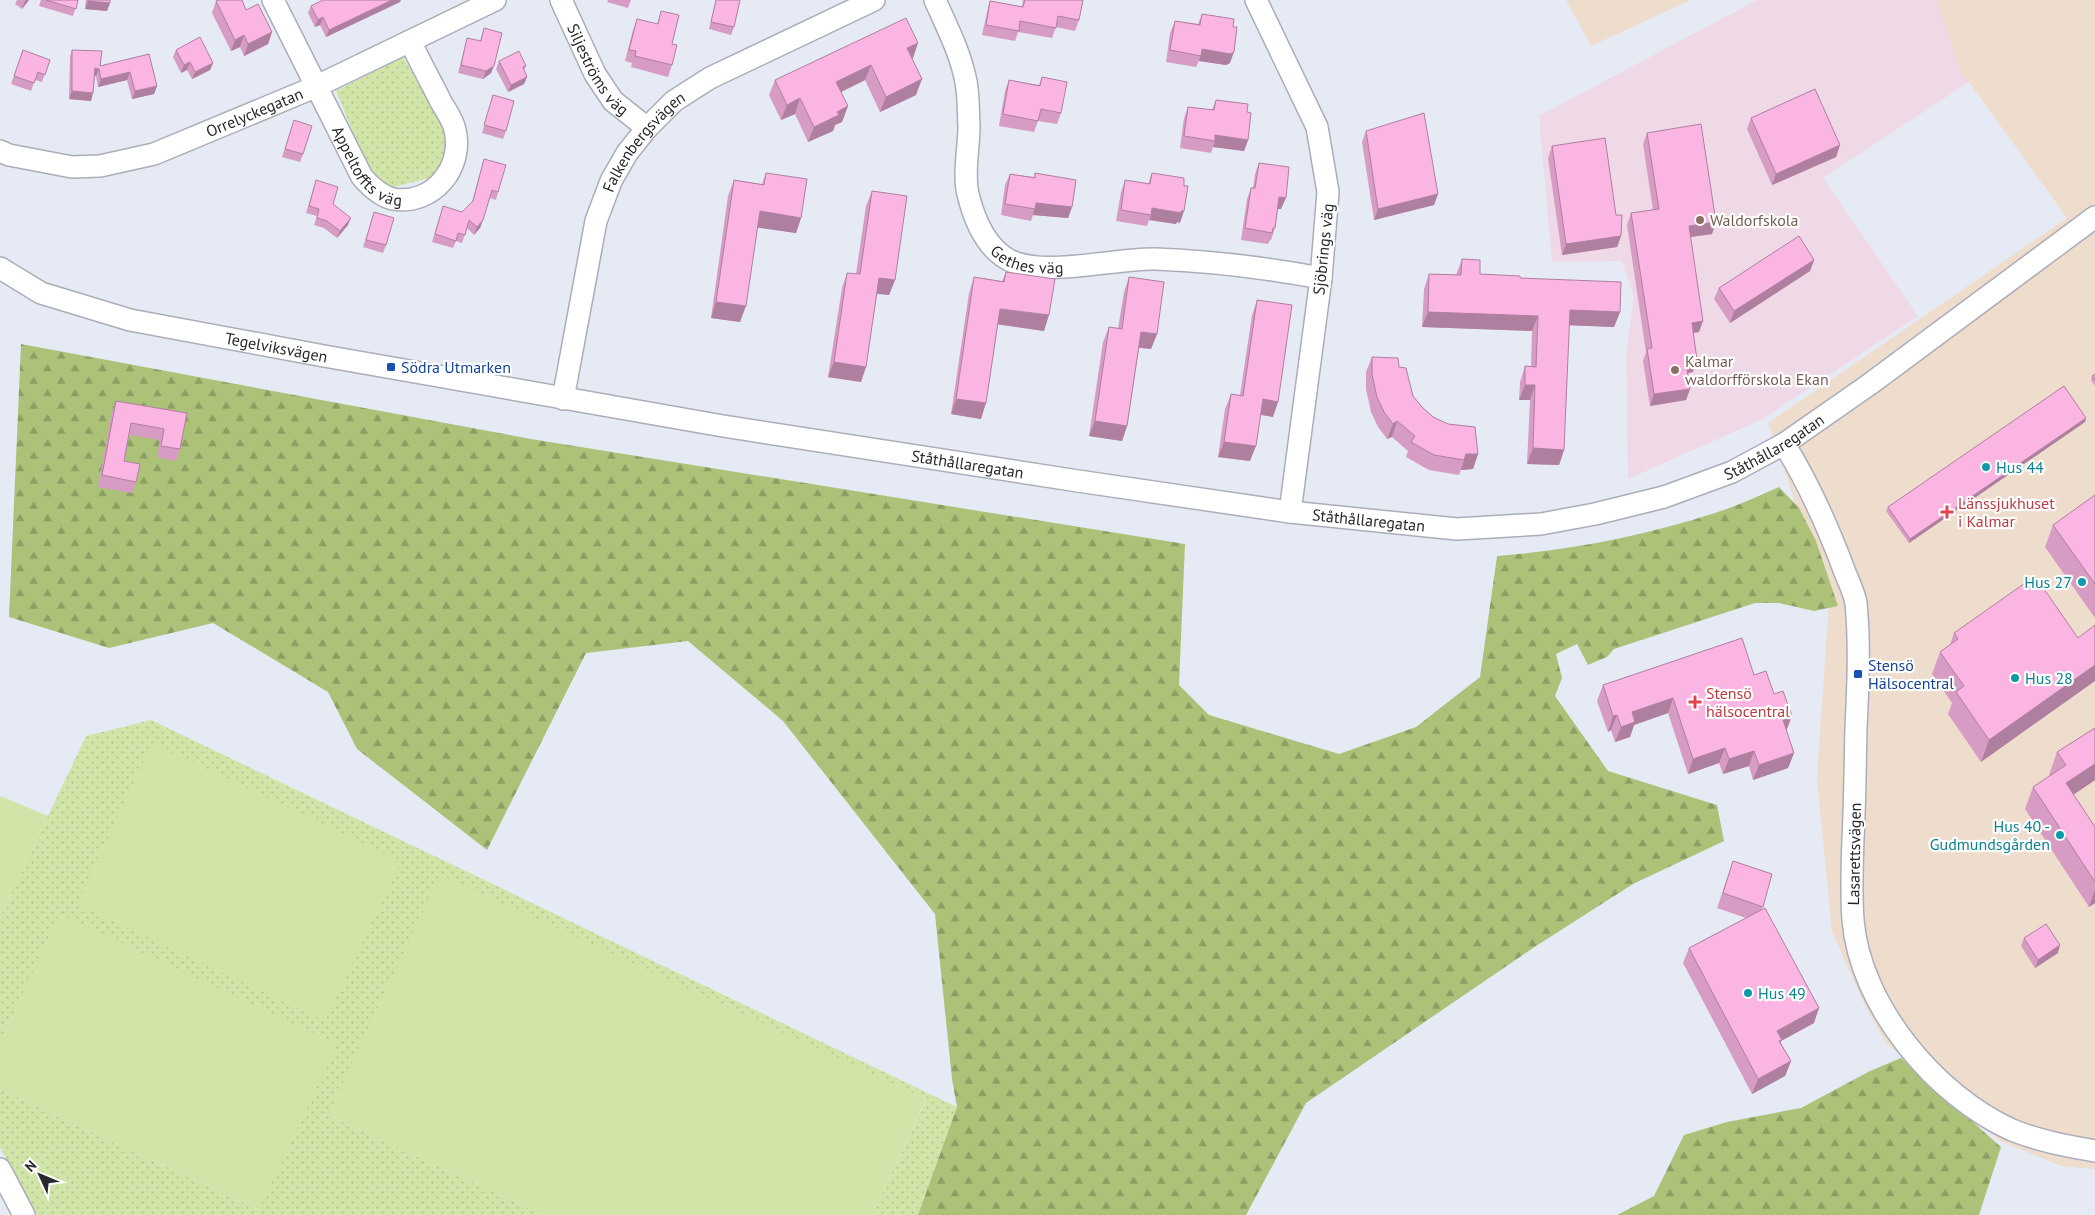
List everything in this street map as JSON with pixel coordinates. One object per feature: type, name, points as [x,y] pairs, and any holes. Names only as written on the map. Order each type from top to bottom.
[{"type":"street","name":"Appeltoffts väg","points":[[273,0],[315,87],[362,177],[375,190],[392,199],[419,197],[438,187],[453,167],[457,146],[455,128],[410,41]]},
{"type":"street","name":"Orrelyckegatan","points":[[0,151],[9,155],[72,167],[100,166],[132,160],[186,143],[315,87],[495,0]]},
{"type":"street","name":"Siljeströms väg","points":[[561,0],[595,74],[613,101],[647,128]]},
{"type":"street","name":"Gethes väg","points":[[935,0],[959,55],[966,79],[969,128],[967,192],[977,226],[991,245],[1009,260],[1031,266],[1056,267],[1154,259],[1235,265],[1321,278]]},
{"type":"street","name":"Sjöbrings väg","points":[[1256,0],[1317,127],[1328,192],[1321,278],[1290,512]]},
{"type":"street","name":"Falkenbergsvägen","points":[[563,398],[596,221],[611,181],[627,153],[647,128],[674,101],[710,78],[867,1]]},
{"type":"street","name":"Ståthållaregatan","points":[[563,398],[723,426],[1290,512],[1457,529],[1541,524],[1664,497],[1732,472],[1784,444],[1870,384],[2095,217]]},
{"type":"street","name":"Tegelviksvägen","points":[[0,268],[41,293],[130,320],[563,398]]},
{"type":"street","name":"Lasarettsvägen","points":[[1784,444],[1800,470],[1834,544],[1855,601],[1858,674],[1852,866],[1853,922],[1861,959],[1878,999],[1904,1042],[1940,1083],[2012,1129],[2047,1142],[2095,1152]]},
{"type":"street","points":[[0,1168],[24,1215]]},
{"type":"shaded area","points":[[1566,0],[1691,0],[1591,46]]},
{"type":"shaded area","name":"Waldorfskola","points":[[1757,0],[1953,0],[1984,72],[1823,178],[1918,316],[1761,420],[1628,479],[1626,353],[1634,298],[1622,261],[1552,262],[1539,116]]},
{"type":"shaded area","name":"Länssjukhuset i Kalmar","points":[[1936,0],[2095,0],[2095,1169],[2061,1166],[2000,1141],[1886,1043],[1867,1010],[1832,932],[1817,778],[1829,601],[1768,423],[2067,218],[1961,71]]},
{"type":"green space","points":[[403,57],[442,124],[447,147],[445,160],[433,177],[394,187],[380,180],[365,162],[336,91]]},
{"type":"green space","points":[[21,344],[531,439],[1185,544],[1179,685],[1209,715],[1339,754],[1416,727],[1480,677],[1497,556],[1580,546],[1661,529],[1723,510],[1779,487],[1799,508],[1816,541],[1838,606],[1814,611],[1779,603],[1755,603],[1614,649],[1607,657],[1588,665],[1577,644],[1556,654],[1562,678],[1555,696],[1608,771],[1717,805],[1724,841],[1633,884],[1536,946],[1306,1103],[1246,1215],[918,1215],[957,1107],[952,1079],[935,914],[783,721],[688,641],[586,653],[487,850],[357,749],[328,692],[213,623],[109,648],[9,617]]},
{"type":"green space","points":[[151,720],[957,1107],[918,1215],[872,1215],[926,1100],[328,1115],[543,1215],[37,1215],[0,1147],[0,1089],[259,1210],[60,915],[0,1043],[0,917],[86,736]]},
{"type":"green space","points":[[152,743],[401,861],[325,1021],[77,904]]},
{"type":"green space","points":[[0,796],[48,816],[0,917]]},
{"type":"green space","points":[[440,874],[926,1099],[872,1215],[543,1215],[328,1115]]},
{"type":"green space","points":[[60,914],[337,1044],[259,1210],[0,1089],[0,1043]]},
{"type":"green space","points":[[1901,1058],[2001,1147],[1979,1215],[1617,1215],[1654,1196],[1684,1135],[1727,1122],[1801,1108],[1870,1071]]},
{"type":"building","points":[[46,0],[78,0],[76,9]]},
{"type":"building","points":[[110,0],[110,3],[88,1]]},
{"type":"building","points":[[242,0],[246,10],[258,4],[272,32],[248,44],[244,35],[235,40],[216,1]]},
{"type":"building","points":[[323,0],[392,0],[329,30],[323,17],[318,20],[311,6]]},
{"type":"building","points":[[716,0],[740,0],[734,27],[711,22]]},
{"type":"building","points":[[1025,0],[1083,0],[1079,20],[1058,16],[1056,28],[1020,21],[1019,31],[986,25],[990,1],[1023,7]]},
{"type":"building","points":[[661,11],[679,15],[672,44],[677,45],[672,65],[635,56],[636,51],[629,50],[637,19],[658,24]]},
{"type":"building","points":[[1202,14],[1234,19],[1233,27],[1237,27],[1234,52],[1230,54],[1202,49],[1201,56],[1170,50],[1175,21],[1200,25]]},
{"type":"building","points":[[906,18],[918,43],[907,48],[922,79],[886,97],[871,65],[836,82],[848,106],[837,112],[839,115],[814,127],[800,98],[787,105],[775,80]]},
{"type":"building","points":[[484,28],[502,33],[494,66],[486,71],[461,65],[467,38],[481,41]]},
{"type":"building","points":[[200,37],[213,63],[195,72],[190,62],[184,65],[176,50]]},
{"type":"building","points":[[23,50],[50,60],[45,75],[38,72],[34,83],[14,76]]},
{"type":"building","points":[[72,50],[102,51],[100,66],[149,54],[157,86],[135,91],[130,72],[101,79],[99,69],[95,68],[93,93],[72,91]]},
{"type":"building","points":[[519,51],[526,66],[523,67],[527,77],[511,85],[499,61]]},
{"type":"building","points":[[1042,77],[1067,82],[1061,113],[1041,109],[1038,121],[1003,114],[1009,80],[1040,86]]},
{"type":"building","points":[[1815,89],[1840,145],[1776,174],[1751,118]]},
{"type":"building","points":[[493,95],[514,101],[506,131],[484,125]]},
{"type":"building","points":[[1216,100],[1248,104],[1247,112],[1251,113],[1248,140],[1215,135],[1215,141],[1184,136],[1188,107],[1214,110]]},
{"type":"building","points":[[1424,113],[1438,194],[1378,209],[1366,131]]},
{"type":"building","points":[[294,120],[312,126],[303,154],[285,149]]},
{"type":"building","points":[[1701,124],[1716,222],[1689,226],[1703,321],[1692,323],[1697,360],[1686,362],[1690,389],[1654,394],[1647,349],[1652,348],[1631,213],[1659,209],[1647,133]]},
{"type":"building","points":[[1605,138],[1616,215],[1622,215],[1621,236],[1566,244],[1552,146]]},
{"type":"building","points":[[484,159],[506,165],[498,192],[492,190],[483,220],[477,227],[469,220],[465,235],[458,233],[456,241],[435,234],[443,206],[462,212],[473,201]]},
{"type":"building","points":[[1259,163],[1289,167],[1286,198],[1279,197],[1275,228],[1273,228],[1272,233],[1245,228],[1251,188],[1255,188]]},
{"type":"building","points":[[766,173],[807,179],[801,218],[760,211],[746,306],[716,302],[734,180],[764,185]]},
{"type":"building","points":[[1035,173],[1076,180],[1072,207],[1036,203],[1035,209],[1005,204],[1010,174],[1035,178]]},
{"type":"building","points":[[1152,173],[1184,178],[1184,186],[1188,186],[1184,211],[1181,211],[1181,213],[1152,208],[1151,215],[1121,210],[1125,180],[1150,184]]},
{"type":"building","points":[[316,180],[338,187],[333,204],[351,218],[340,231],[327,221],[317,218],[319,209],[309,206]]},
{"type":"building","points":[[872,191],[907,196],[895,280],[879,278],[866,367],[834,362],[847,273],[860,274]]},
{"type":"building","points":[[374,212],[394,218],[386,245],[366,240]]},
{"type":"building","points":[[1799,236],[1814,260],[1734,311],[1719,288]]},
{"type":"building","points":[[1462,259],[1480,260],[1480,274],[1520,276],[1520,278],[1621,282],[1620,312],[1570,310],[1564,450],[1533,448],[1535,385],[1525,385],[1525,366],[1536,367],[1538,316],[1428,312],[1429,274],[1461,275]]},
{"type":"building","points":[[1006,272],[1055,279],[1049,315],[1000,309],[986,403],[956,399],[974,277],[1004,282]]},
{"type":"building","points":[[1129,277],[1164,282],[1157,334],[1141,332],[1127,426],[1095,421],[1109,327],[1122,329]]},
{"type":"building","points":[[1257,300],[1292,305],[1278,402],[1263,399],[1256,446],[1224,442],[1231,394],[1243,396]]},
{"type":"building","points":[[1372,357],[1398,358],[1399,367],[1406,368],[1413,396],[1433,417],[1448,424],[1475,427],[1478,454],[1466,454],[1464,460],[1434,455],[1411,442],[1415,436],[1397,421],[1393,424],[1384,412],[1377,397],[1372,374]]},
{"type":"building","name":"Hus 44","points":[[2064,386],[2086,418],[1910,539],[1888,507]]},
{"type":"building","points":[[116,401],[187,413],[180,449],[161,446],[164,429],[131,423],[124,461],[140,464],[136,482],[102,475]]},
{"type":"building","points":[[2095,495],[2095,584],[2053,525]]},
{"type":"building","name":"Hus 28","points":[[2035,576],[2078,638],[2095,625],[2095,665],[1989,740],[1956,692],[1964,686],[1940,652],[1958,639],[1954,633]]},
{"type":"building","points":[[1742,638],[1754,675],[1766,671],[1774,694],[1783,691],[1792,716],[1783,720],[1794,753],[1759,765],[1754,751],[1729,759],[1725,748],[1693,759],[1673,698],[1632,712],[1635,722],[1621,727],[1617,715],[1613,716],[1603,685]]},
{"type":"building","points":[[2095,728],[2095,764],[2066,783],[2095,827],[2095,882],[2033,787],[2066,765],[2057,752]]},
{"type":"building","points":[[1733,861],[1772,874],[1763,907],[1723,893]]},
{"type":"building","name":"Hus 49","points":[[1765,908],[1819,1008],[1777,1031],[1782,1040],[1779,1041],[1791,1061],[1758,1079],[1689,948]]},
{"type":"building","points":[[2046,924],[2060,945],[2038,960],[2024,938]]},
{"type":"place","name":"Waldorfskola","points":[[1700,220]]},
{"type":"place","name":"Södra Utmarken","points":[[391,367]]},
{"type":"place","name":"Kalmar waldorfförskola Ekan","points":[[1675,370]]},
{"type":"place","name":"Hus 44","points":[[1986,467]]},
{"type":"place","name":"Länssjukhuset i Kalmar","points":[[1947,512]]},
{"type":"place","name":"Hus 27","points":[[2082,582]]},
{"type":"place","name":"Stensö Hälsocentral","points":[[1858,674]]},
{"type":"place","name":"Hus 28","points":[[2015,678]]},
{"type":"place","name":"Stensö hälsocentral","points":[[1695,702]]},
{"type":"place","name":"Hus 40 - Gudmundsgården","points":[[2060,835]]},
{"type":"place","name":"Hus 49","points":[[1748,993]]}]
